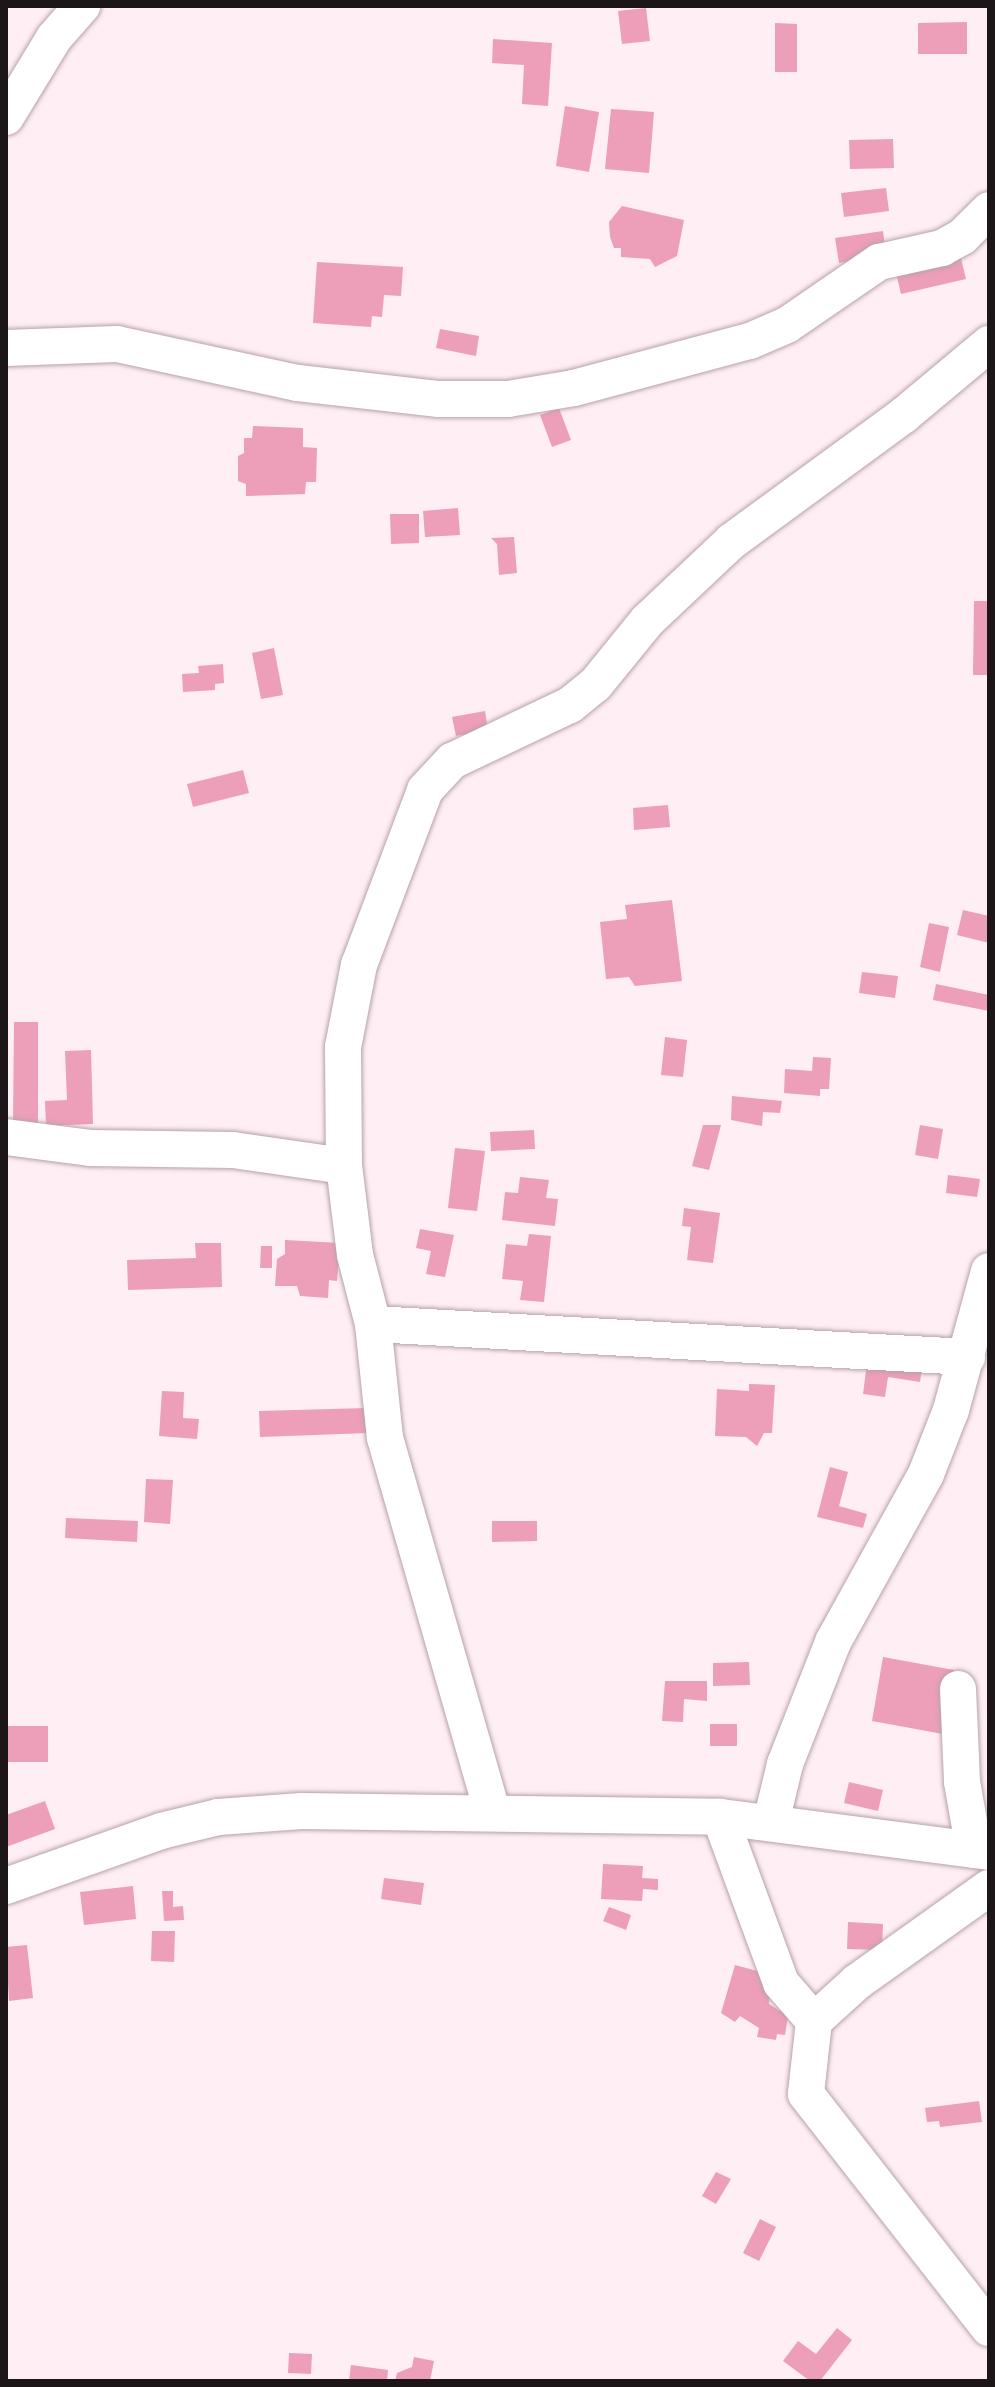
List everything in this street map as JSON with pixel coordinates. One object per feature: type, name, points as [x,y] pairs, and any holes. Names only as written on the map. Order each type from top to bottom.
[{"type":"street","points":[[6,117],[54,38],[82,6]]},
{"type":"street","points":[[6,348],[117,344],[298,383],[439,399],[508,399],[574,388],[750,341],[787,325],[879,262],[942,248],[962,237],[989,210]]},
{"type":"street","points":[[492,1811],[385,1438],[373,1324],[355,1255],[344,1166],[343,1047],[359,965],[425,790],[452,761],[578,698],[647,621],[732,541],[904,415],[989,344]]},
{"type":"street","points":[[6,1137],[91,1148],[233,1150],[344,1166]]},
{"type":"street","points":[[771,1822],[785,1764],[833,1642],[926,1474],[967,1357],[989,1271]]},
{"type":"street","points":[[373,1324],[967,1357]]},
{"type":"street","points":[[6,1886],[66,1862],[218,1817],[402,1809],[720,1817],[981,1851],[962,1782],[958,1689]]},
{"type":"street","points":[[720,1817],[781,1983],[814,2021]]},
{"type":"street","points":[[989,1888],[857,1982],[814,2021],[806,2094],[989,2328]]},
{"type":"building","points":[[646,8],[650,41],[622,44],[618,11]]},
{"type":"building","points":[[967,22],[967,54],[918,54],[918,23]]},
{"type":"building","points":[[775,23],[797,24],[797,72],[775,72]]},
{"type":"building","points":[[493,39],[552,43],[548,106],[522,104],[524,65],[492,63]]},
{"type":"building","points":[[565,106],[599,112],[589,172],[556,166]]},
{"type":"building","points":[[611,109],[654,112],[649,173],[605,169]]},
{"type":"building","points":[[893,139],[894,168],[850,169],[849,140]]},
{"type":"building","points":[[886,188],[889,211],[844,217],[841,193]]},
{"type":"building","points":[[622,206],[684,220],[677,256],[655,267],[650,259],[621,257],[621,248],[614,248],[610,237],[609,222]]},
{"type":"building","points":[[883,231],[885,246],[875,257],[839,263],[835,238]]},
{"type":"building","points":[[959,250],[966,279],[901,294],[894,264]]},
{"type":"building","points":[[317,262],[403,267],[401,296],[384,295],[382,317],[372,316],[371,327],[313,323]]},
{"type":"building","points":[[440,329],[479,336],[476,356],[436,348]]},
{"type":"building","points":[[559,408],[571,440],[552,447],[540,415]]},
{"type":"building","points":[[253,426],[303,428],[303,447],[317,448],[316,482],[306,482],[305,494],[246,496],[246,484],[238,481],[238,456],[244,453],[244,438],[252,438]]},
{"type":"building","points":[[458,508],[460,535],[425,537],[423,511]]},
{"type":"building","points":[[390,514],[419,514],[419,543],[391,544]]},
{"type":"building","points":[[514,537],[517,573],[499,575],[497,544],[491,538]]},
{"type":"building","points":[[974,601],[989,601],[989,675],[973,675]]},
{"type":"building","points":[[274,648],[283,695],[261,699],[252,653]]},
{"type":"building","points":[[223,664],[224,683],[215,684],[215,690],[183,692],[182,674],[199,673],[198,666]]},
{"type":"building","points":[[485,711],[488,730],[456,736],[452,717]]},
{"type":"building","points":[[243,770],[249,793],[193,807],[187,784]]},
{"type":"building","points":[[668,805],[670,827],[634,830],[633,808]]},
{"type":"building","points":[[672,900],[682,981],[635,986],[629,977],[606,979],[600,922],[627,919],[625,905]]},
{"type":"building","points":[[963,910],[989,916],[989,943],[957,935]]},
{"type":"building","points":[[929,923],[949,927],[940,972],[920,967]]},
{"type":"building","points":[[862,972],[898,976],[895,998],[859,993]]},
{"type":"building","points":[[936,984],[989,995],[989,1011],[933,1000]]},
{"type":"building","points":[[14,1022],[38,1022],[38,1126],[13,1126]]},
{"type":"building","points":[[665,1037],[687,1040],[683,1077],[661,1075]]},
{"type":"building","points":[[91,1050],[93,1124],[46,1126],[45,1101],[67,1100],[65,1051]]},
{"type":"building","points":[[813,1057],[831,1058],[829,1089],[820,1089],[820,1096],[784,1093],[785,1069],[812,1071]]},
{"type":"building","points":[[732,1096],[782,1101],[780,1113],[763,1112],[762,1126],[731,1120]]},
{"type":"building","points":[[703,1125],[721,1125],[709,1170],[692,1166]]},
{"type":"building","points":[[920,1125],[943,1129],[938,1159],[915,1155]]},
{"type":"building","points":[[534,1130],[535,1149],[491,1151],[490,1132]]},
{"type":"building","points":[[455,1148],[485,1151],[477,1211],[448,1208]]},
{"type":"building","points":[[948,1175],[980,1179],[977,1197],[946,1193]]},
{"type":"building","points":[[520,1177],[549,1180],[546,1198],[558,1199],[555,1226],[502,1220],[505,1192],[518,1193]]},
{"type":"building","points":[[684,1208],[720,1213],[713,1263],[687,1260],[691,1227],[682,1226]]},
{"type":"building","points":[[420,1229],[454,1235],[445,1277],[426,1274],[431,1251],[416,1248]]},
{"type":"building","points":[[529,1234],[551,1236],[544,1302],[520,1300],[523,1281],[502,1279],[506,1244],[527,1246]]},
{"type":"building","points":[[285,1240],[340,1243],[337,1281],[329,1280],[328,1298],[300,1296],[297,1286],[275,1286],[277,1259],[285,1254]]},
{"type":"building","points":[[195,1243],[221,1243],[222,1287],[128,1290],[127,1260],[196,1258]]},
{"type":"building","points":[[261,1246],[272,1246],[272,1268],[260,1268]]},
{"type":"building","points":[[868,1355],[923,1363],[920,1382],[888,1377],[885,1397],[863,1394]]},
{"type":"building","points":[[749,1384],[775,1385],[772,1433],[764,1433],[757,1446],[746,1437],[715,1436],[717,1389],[749,1391]]},
{"type":"building","points":[[162,1391],[184,1392],[183,1418],[199,1419],[197,1439],[159,1436]]},
{"type":"building","points":[[367,1408],[369,1433],[260,1437],[259,1411]]},
{"type":"building","points":[[830,1467],[848,1472],[839,1506],[867,1514],[863,1528],[817,1517]]},
{"type":"building","points":[[146,1479],[173,1480],[170,1524],[144,1522]]},
{"type":"building","points":[[66,1518],[138,1521],[137,1542],[65,1538]]},
{"type":"building","points":[[492,1521],[537,1521],[537,1541],[492,1542]]},
{"type":"building","points":[[883,1657],[954,1670],[943,1734],[872,1721]]},
{"type":"building","points":[[749,1662],[750,1685],[713,1686],[713,1663]]},
{"type":"building","points":[[665,1681],[707,1681],[707,1701],[684,1699],[683,1722],[662,1721]]},
{"type":"building","points":[[710,1724],[737,1724],[737,1746],[710,1746]]},
{"type":"building","points":[[6,1726],[48,1726],[48,1762],[6,1762]]},
{"type":"building","points":[[849,1782],[883,1790],[878,1811],[844,1803]]},
{"type":"building","points":[[45,1801],[55,1829],[6,1847],[6,1815]]},
{"type":"building","points":[[603,1864],[643,1866],[642,1878],[658,1879],[658,1890],[643,1889],[642,1901],[601,1899]]},
{"type":"building","points":[[384,1878],[424,1883],[421,1905],[381,1899]]},
{"type":"building","points":[[133,1886],[136,1919],[84,1925],[80,1892]]},
{"type":"building","points":[[162,1891],[173,1891],[173,1907],[183,1906],[184,1920],[164,1921]]},
{"type":"building","points":[[609,1907],[631,1915],[626,1930],[603,1921]]},
{"type":"building","points":[[848,1922],[883,1924],[882,1950],[847,1949]]},
{"type":"building","points":[[152,1931],[175,1931],[174,1962],[151,1961]]},
{"type":"building","points":[[27,1945],[33,1998],[9,2001],[6,1947]]},
{"type":"building","points":[[735,1965],[761,1972],[763,1987],[770,1989],[769,2004],[788,2016],[785,2035],[777,2034],[776,2040],[757,2037],[759,2028],[740,2016],[735,2022],[721,2013]]},
{"type":"building","points":[[979,2101],[982,2122],[940,2127],[939,2121],[927,2122],[925,2108]]},
{"type":"building","points":[[716,2172],[731,2179],[716,2204],[702,2196]]},
{"type":"building","points":[[760,2219],[776,2227],[759,2261],[743,2253]]},
{"type":"building","points":[[837,2328],[852,2340],[820,2381],[810,2381],[783,2361],[798,2341],[816,2354]]},
{"type":"building","points":[[289,2353],[312,2354],[311,2374],[288,2373]]},
{"type":"building","points":[[414,2357],[434,2361],[430,2381],[395,2381],[397,2373],[412,2367]]},
{"type":"building","points":[[351,2365],[388,2370],[387,2381],[349,2381]]}]
